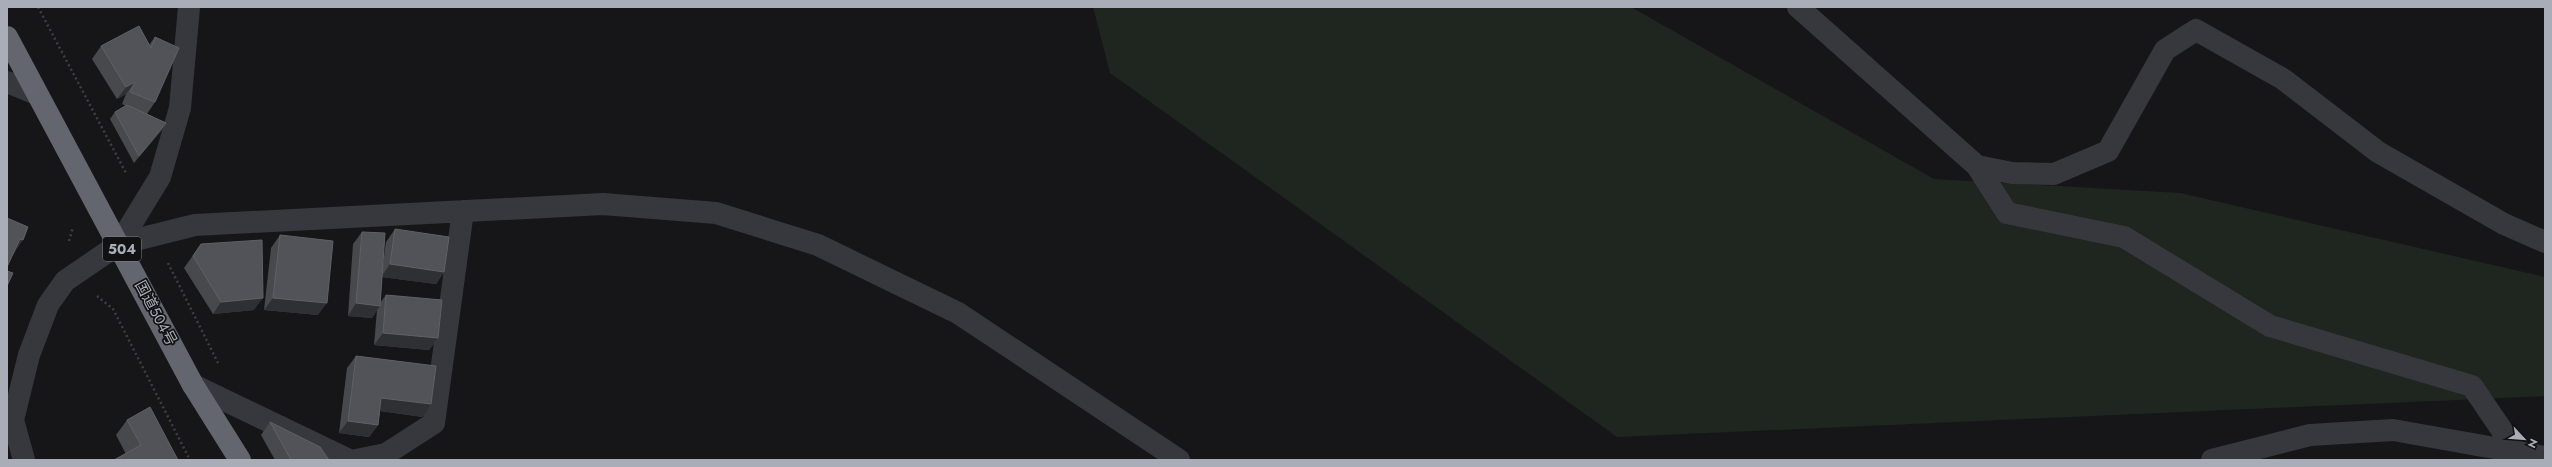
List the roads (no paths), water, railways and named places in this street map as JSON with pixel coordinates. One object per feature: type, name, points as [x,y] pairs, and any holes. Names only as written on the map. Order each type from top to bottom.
[{"type":"highway","name":"国道504号","points":[[7,37],[193,384],[240,460]]},
{"type":"street","points":[[119,244],[160,177],[180,108],[189,7]]},
{"type":"street","points":[[1798,7],[1978,166],[2007,213],[2124,237],[2270,326],[2472,386],[2516,451]]},
{"type":"street","points":[[1978,166],[2012,173],[2054,174],[2108,150],[2165,50],[2196,30],[2283,79],[2378,152],[2504,224],[2545,242]]},
{"type":"street","points":[[7,82],[37,94]]},
{"type":"street","points":[[24,460],[13,420],[29,355],[48,305],[65,280],[119,244],[195,224],[603,204],[716,213],[818,245],[958,313],[1179,460]]},
{"type":"street","points":[[356,460],[386,454],[434,423],[463,211]]},
{"type":"street","points":[[193,384],[349,460]]},
{"type":"street","points":[[2212,460],[2310,435],[2393,430],[2545,457]]}]
